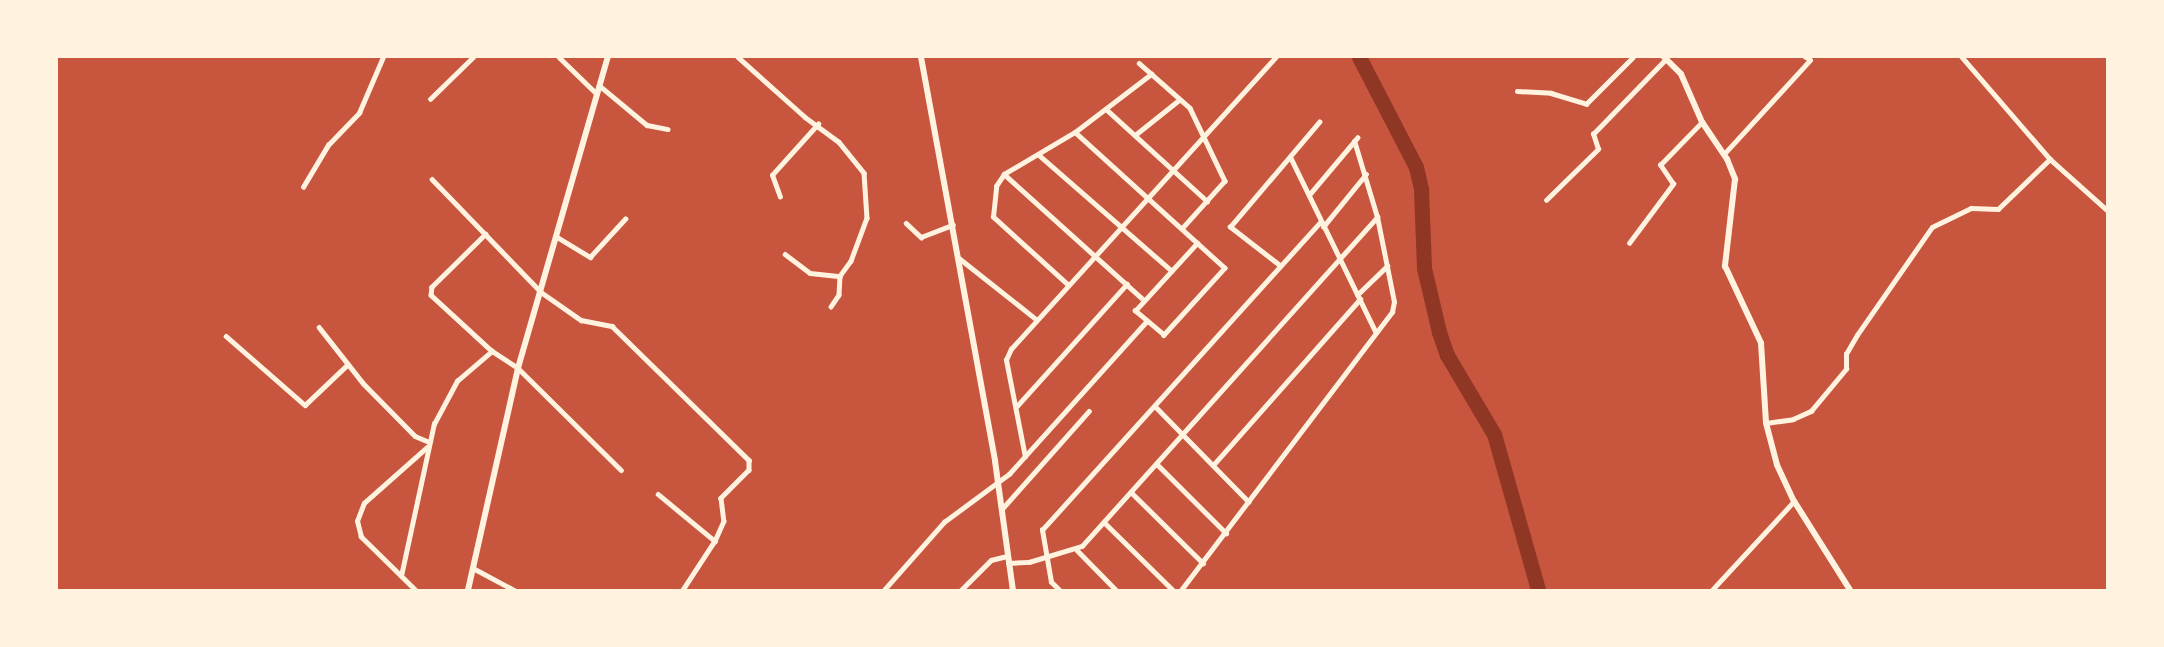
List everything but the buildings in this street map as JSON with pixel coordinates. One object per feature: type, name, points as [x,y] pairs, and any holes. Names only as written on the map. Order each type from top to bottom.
[{"type":"street","points":[[303,187],[327,145],[359,113],[383,57]]},
{"type":"street","points":[[430,99],[473,57]]},
{"type":"street","points":[[559,57],[597,94]]},
{"type":"street","points":[[468,590],[518,368],[608,57]]},
{"type":"street","points":[[738,57],[805,117],[818,124],[839,142],[864,173],[867,218],[851,261],[840,276],[839,295],[831,307]]},
{"type":"street","points":[[921,57],[959,258],[998,484],[1013,590]]},
{"type":"street","points":[[1025,457],[1017,406],[1006,360],[1036,319],[1276,57]]},
{"type":"street","points":[[1517,91],[1551,93],[1586,104],[1633,57]]},
{"type":"street","points":[[1724,154],[1809,60],[1805,57]]},
{"type":"street","points":[[1962,57],[2049,159],[2107,210]]},
{"type":"street","points":[[1546,200],[1598,148],[1593,134],[1665,58],[1681,74],[1702,122],[1724,154],[1735,179],[1725,266],[1761,343],[1766,423],[1777,465],[1794,501],[1850,590]]},
{"type":"street","points":[[1139,63],[1190,108],[1225,181],[1182,229]]},
{"type":"street","points":[[1068,285],[990,213],[996,186],[1004,174],[1075,132],[1151,74]]},
{"type":"street","points":[[600,86],[647,125],[668,129]]},
{"type":"street","points":[[1135,135],[1179,100]]},
{"type":"street","points":[[1106,109],[1173,167],[1207,201]]},
{"type":"street","points":[[1279,265],[1230,227],[1291,158],[1319,122]]},
{"type":"street","points":[[1629,243],[1673,184],[1660,165],[1702,122]]},
{"type":"street","points":[[780,197],[772,175],[818,124]]},
{"type":"street","points":[[1075,132],[1225,268],[1164,335],[1135,311],[1197,243]]},
{"type":"street","points":[[1181,590],[1392,312],[1394,302],[1388,266],[1356,139],[1309,195]]},
{"type":"street","points":[[1039,155],[1172,271]]},
{"type":"street","points":[[1291,158],[1376,332]]},
{"type":"street","points":[[1766,423],[1804,416],[1833,385],[1846,369],[1846,354],[1857,335],[1932,227],[1971,208],[1998,209],[2049,159]]},
{"type":"street","points":[[1004,174],[1144,300]]},
{"type":"street","points":[[1059,590],[1051,582],[1041,530],[1155,406],[1279,265],[1322,224],[1366,174]]},
{"type":"street","points":[[432,179],[541,292],[581,320],[612,326],[749,459],[748,470],[721,498],[724,521],[715,541],[682,590]]},
{"type":"street","points":[[961,590],[991,560],[1047,558],[1077,550],[1105,523],[1377,217]]},
{"type":"street","points":[[557,237],[590,257],[625,219]]},
{"type":"street","points":[[906,223],[921,237],[952,225]]},
{"type":"street","points":[[486,234],[431,291],[492,351],[518,368],[621,470]]},
{"type":"street","points":[[785,254],[810,273],[840,276]]},
{"type":"street","points":[[959,258],[1036,319]]},
{"type":"street","points":[[1215,464],[1358,297],[1388,266]]},
{"type":"street","points":[[1017,406],[1126,284]]},
{"type":"street","points":[[884,590],[944,522],[998,484],[1025,457],[1147,321]]},
{"type":"street","points":[[319,327],[347,365],[415,436],[428,444]]},
{"type":"street","points":[[226,336],[304,405],[347,365]]},
{"type":"street","points":[[401,576],[428,444],[448,393],[492,351]]},
{"type":"street","points":[[1155,406],[1215,464],[1249,502]]},
{"type":"street","points":[[1001,510],[1089,411]]},
{"type":"street","points":[[415,590],[361,537],[357,529],[358,512],[391,477],[428,444]]},
{"type":"street","points":[[1157,464],[1226,533]]},
{"type":"street","points":[[1132,493],[1203,563]]},
{"type":"street","points":[[658,494],[715,541]]},
{"type":"street","points":[[1712,590],[1794,501]]},
{"type":"street","points":[[1105,523],[1173,590]]},
{"type":"street","points":[[1077,550],[1116,590]]},
{"type":"street","points":[[473,568],[514,590]]},
{"type":"waterway","points":[[1359,57],[1416,167],[1421,189],[1424,268],[1439,332],[1447,355],[1494,434],[1538,590]]}]
